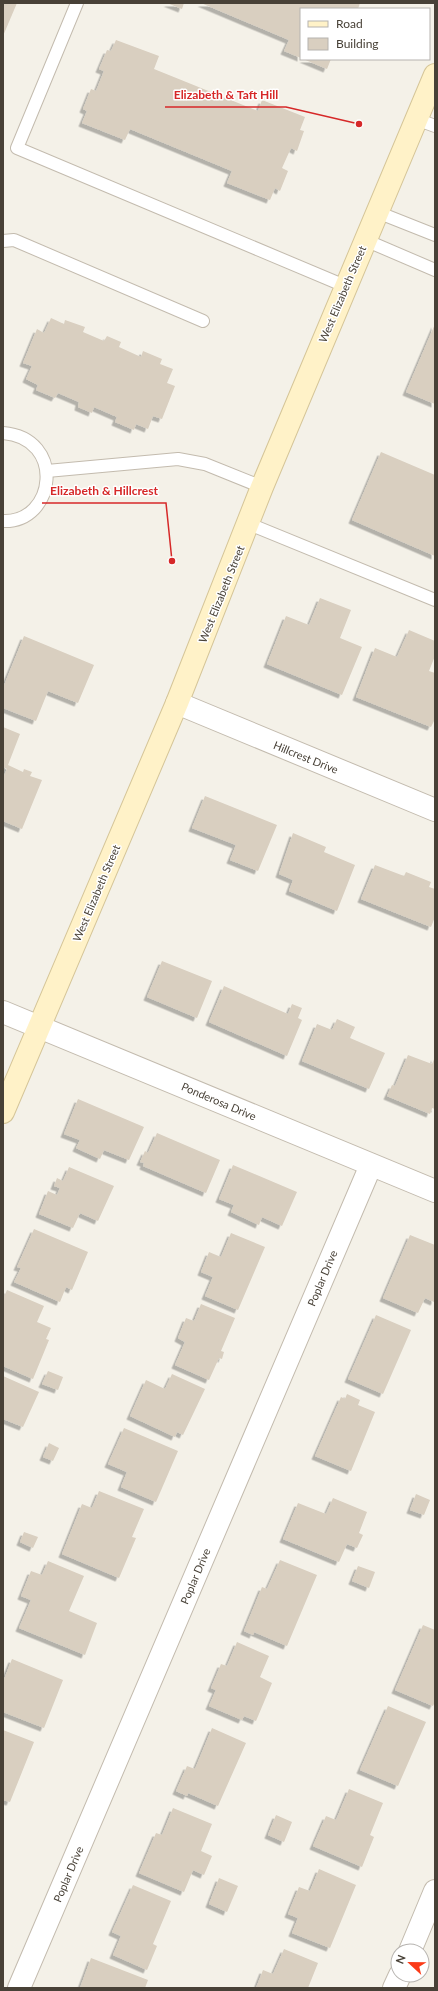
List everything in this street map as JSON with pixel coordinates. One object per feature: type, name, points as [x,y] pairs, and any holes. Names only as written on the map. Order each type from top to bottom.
[{"type":"main road","name":"West Elizabeth Street","points":[[3,1112],[177,703],[249,524],[262,487],[345,286],[377,212],[426,122],[435,75]]},
{"type":"street","name":"Hillcrest Drive","points":[[177,703],[435,810]]},
{"type":"street","name":"Ponderosa Drive","points":[[3,1012],[435,1191]]},
{"type":"street","name":"Poplar Drive","points":[[19,1988],[371,1164]]},
{"type":"street","points":[[413,1943],[435,1891]]},
{"type":"lane","points":[[77,3],[17,148],[345,286]]},
{"type":"lane","points":[[377,212],[435,235]]},
{"type":"lane","points":[[3,241],[14,240],[204,321]]},
{"type":"lane","points":[[365,240],[435,270]]},
{"type":"lane","points":[[3,433],[13,434],[32,444],[39,452],[47,471],[46,486],[41,499],[32,510],[19,518],[3,520]]},
{"type":"lane","points":[[47,471],[178,458],[206,464],[262,487]]},
{"type":"lane","points":[[249,524],[435,600]]},
{"type":"building","points":[[3,3],[17,3],[3,36]]},
{"type":"building","points":[[167,3],[184,3],[182,9]]},
{"type":"building","points":[[201,3],[360,3],[358,8],[300,8],[300,58],[284,51],[289,40]]},
{"type":"building","points":[[116,40],[159,56],[154,69],[258,111],[262,100],[305,117],[300,130],[304,131],[297,151],[291,148],[282,168],[288,171],[280,191],[275,188],[270,200],[227,183],[232,171],[130,129],[125,140],[82,123],[87,111],[83,109],[91,89],[96,91],[104,71],[99,69],[107,50],[111,51]]},
{"type":"building","points":[[305,60],[331,60],[327,69]]},
{"type":"building","points":[[51,318],[64,324],[65,320],[85,327],[83,332],[104,341],[107,336],[121,342],[119,347],[141,357],[143,351],[162,359],[160,364],[173,369],[167,383],[175,386],[162,419],[153,416],[148,429],[136,424],[134,430],[115,422],[117,417],[94,407],[92,413],[78,407],[79,402],[58,393],[55,398],[36,390],[38,385],[26,379],[32,366],[23,363],[37,329],[44,333]]},
{"type":"building","points":[[435,324],[435,404],[406,392]]},
{"type":"building","points":[[381,452],[435,475],[435,556],[352,520]]},
{"type":"building","points":[[320,598],[351,610],[340,638],[362,647],[342,695],[267,664],[286,616],[309,625]]},
{"type":"building","points":[[409,630],[435,641],[435,656],[429,671],[435,673],[435,719],[431,727],[356,697],[375,648],[397,657]]},
{"type":"building","points":[[24,636],[94,665],[78,703],[48,691],[36,721],[3,708],[3,688]]},
{"type":"building","points":[[3,727],[20,734],[8,765],[23,772],[24,769],[32,772],[30,776],[42,780],[22,829],[3,821],[3,778],[7,769],[3,767]]},
{"type":"building","points":[[205,796],[277,825],[258,871],[230,860],[236,845],[192,828]]},
{"type":"building","points":[[293,833],[326,847],[324,852],[355,865],[337,911],[289,891],[293,880],[279,874]]},
{"type":"building","points":[[375,865],[404,876],[406,872],[431,882],[429,887],[435,889],[435,917],[431,927],[361,899]]},
{"type":"building","points":[[162,961],[212,981],[197,1018],[147,997]]},
{"type":"building","points":[[224,986],[288,1014],[292,1004],[302,1008],[298,1018],[302,1020],[287,1056],[209,1022]]},
{"type":"building","points":[[337,1019],[355,1027],[350,1038],[385,1053],[369,1089],[302,1061],[317,1024],[332,1030]]},
{"type":"building","points":[[408,1055],[432,1064],[435,1057],[435,1109],[432,1108],[430,1114],[387,1096],[392,1085],[395,1086]]},
{"type":"building","points":[[78,1099],[144,1127],[129,1160],[104,1150],[100,1159],[76,1148],[80,1140],[64,1134]]},
{"type":"building","points":[[157,1133],[220,1160],[206,1193],[143,1166],[144,1163],[140,1162],[145,1151],[148,1153]]},
{"type":"building","points":[[233,1165],[297,1192],[282,1226],[262,1217],[259,1225],[231,1212],[234,1205],[219,1199]]},
{"type":"building","points":[[69,1167],[114,1186],[98,1221],[80,1213],[73,1228],[39,1214],[48,1191],[57,1195],[60,1188],[54,1186],[57,1178],[63,1181]]},
{"type":"building","points":[[34,1229],[88,1252],[72,1290],[66,1287],[60,1302],[14,1282],[21,1268],[17,1267]]},
{"type":"building","points":[[231,1233],[265,1247],[238,1310],[205,1296],[213,1277],[201,1272],[209,1252],[221,1257]]},
{"type":"building","points":[[410,1235],[435,1245],[435,1300],[434,1302],[425,1298],[418,1313],[383,1298]]},
{"type":"building","points":[[7,1290],[44,1306],[37,1322],[51,1328],[46,1339],[49,1340],[33,1379],[3,1366],[3,1299]]},
{"type":"building","points":[[201,1304],[235,1318],[221,1351],[224,1352],[222,1359],[219,1358],[209,1380],[175,1365],[185,1342],[178,1338],[186,1318],[194,1321]]},
{"type":"building","points":[[376,1315],[411,1330],[383,1394],[348,1379]]},
{"type":"building","points":[[48,1371],[63,1377],[58,1390],[42,1384]]},
{"type":"building","points":[[172,1374],[205,1389],[183,1435],[177,1432],[175,1437],[130,1416],[146,1380],[165,1389]]},
{"type":"building","points":[[3,1376],[39,1392],[23,1427],[3,1419]]},
{"type":"building","points":[[347,1394],[360,1400],[358,1405],[375,1412],[351,1471],[315,1456],[341,1397],[345,1399]]},
{"type":"building","points":[[124,1428],[178,1451],[156,1502],[121,1487],[127,1472],[108,1464]]},
{"type":"building","points":[[49,1443],[59,1448],[53,1461],[43,1457]]},
{"type":"building","points":[[99,1491],[144,1509],[132,1537],[136,1538],[119,1578],[62,1554],[82,1504],[92,1508]]},
{"type":"building","points":[[416,1494],[430,1500],[424,1515],[410,1510]]},
{"type":"building","points":[[333,1498],[367,1512],[359,1533],[363,1535],[357,1548],[347,1544],[339,1562],[283,1539],[298,1503],[326,1514]]},
{"type":"building","points":[[24,1532],[38,1537],[33,1548],[20,1542]]},
{"type":"building","points":[[280,1560],[317,1575],[287,1646],[254,1632],[253,1635],[244,1631],[262,1587],[267,1589]]},
{"type":"building","points":[[48,1561],[84,1576],[69,1611],[97,1623],[85,1655],[19,1628],[31,1600],[21,1596],[31,1571],[42,1575]]},
{"type":"building","points":[[358,1566],[375,1572],[369,1588],[352,1581]]},
{"type":"building","points":[[423,1625],[435,1630],[435,1702],[433,1706],[395,1690]]},
{"type":"building","points":[[237,1642],[269,1656],[260,1677],[272,1683],[256,1721],[244,1716],[242,1720],[209,1706],[216,1690],[211,1688],[221,1664],[227,1666]]},
{"type":"building","points":[[12,1659],[63,1680],[44,1728],[3,1712],[3,1682]]},
{"type":"building","points":[[388,1706],[426,1722],[398,1786],[360,1770]]},
{"type":"building","points":[[212,1728],[246,1743],[218,1806],[188,1793],[187,1796],[176,1791],[187,1766],[195,1769]]},
{"type":"building","points":[[3,1730],[34,1742],[10,1802],[3,1800]]},
{"type":"building","points":[[349,1789],[383,1803],[370,1835],[374,1837],[362,1867],[313,1846],[326,1816],[336,1820]]},
{"type":"building","points":[[173,1808],[212,1824],[201,1851],[212,1856],[204,1875],[193,1870],[184,1892],[139,1873],[156,1833],[162,1835]]},
{"type":"building","points":[[276,1815],[292,1822],[284,1842],[268,1835]]},
{"type":"building","points":[[319,1869],[356,1885],[330,1948],[292,1933],[298,1918],[288,1914],[299,1887],[310,1891]]},
{"type":"building","points":[[219,1878],[238,1886],[227,1912],[209,1904]]},
{"type":"building","points":[[133,1885],[171,1901],[153,1944],[157,1946],[147,1970],[113,1955],[121,1936],[112,1932]]},
{"type":"building","points":[[284,1949],[318,1963],[308,1988],[256,1988],[263,1970],[273,1974]]},
{"type":"building","points":[[91,1958],[148,1980],[145,1988],[80,1988]]},
{"type":"place","name":"Elizabeth & Taft Hill","points":[[359,124]]},
{"type":"place","name":"Elizabeth & Hillcrest","points":[[172,561]]}]
